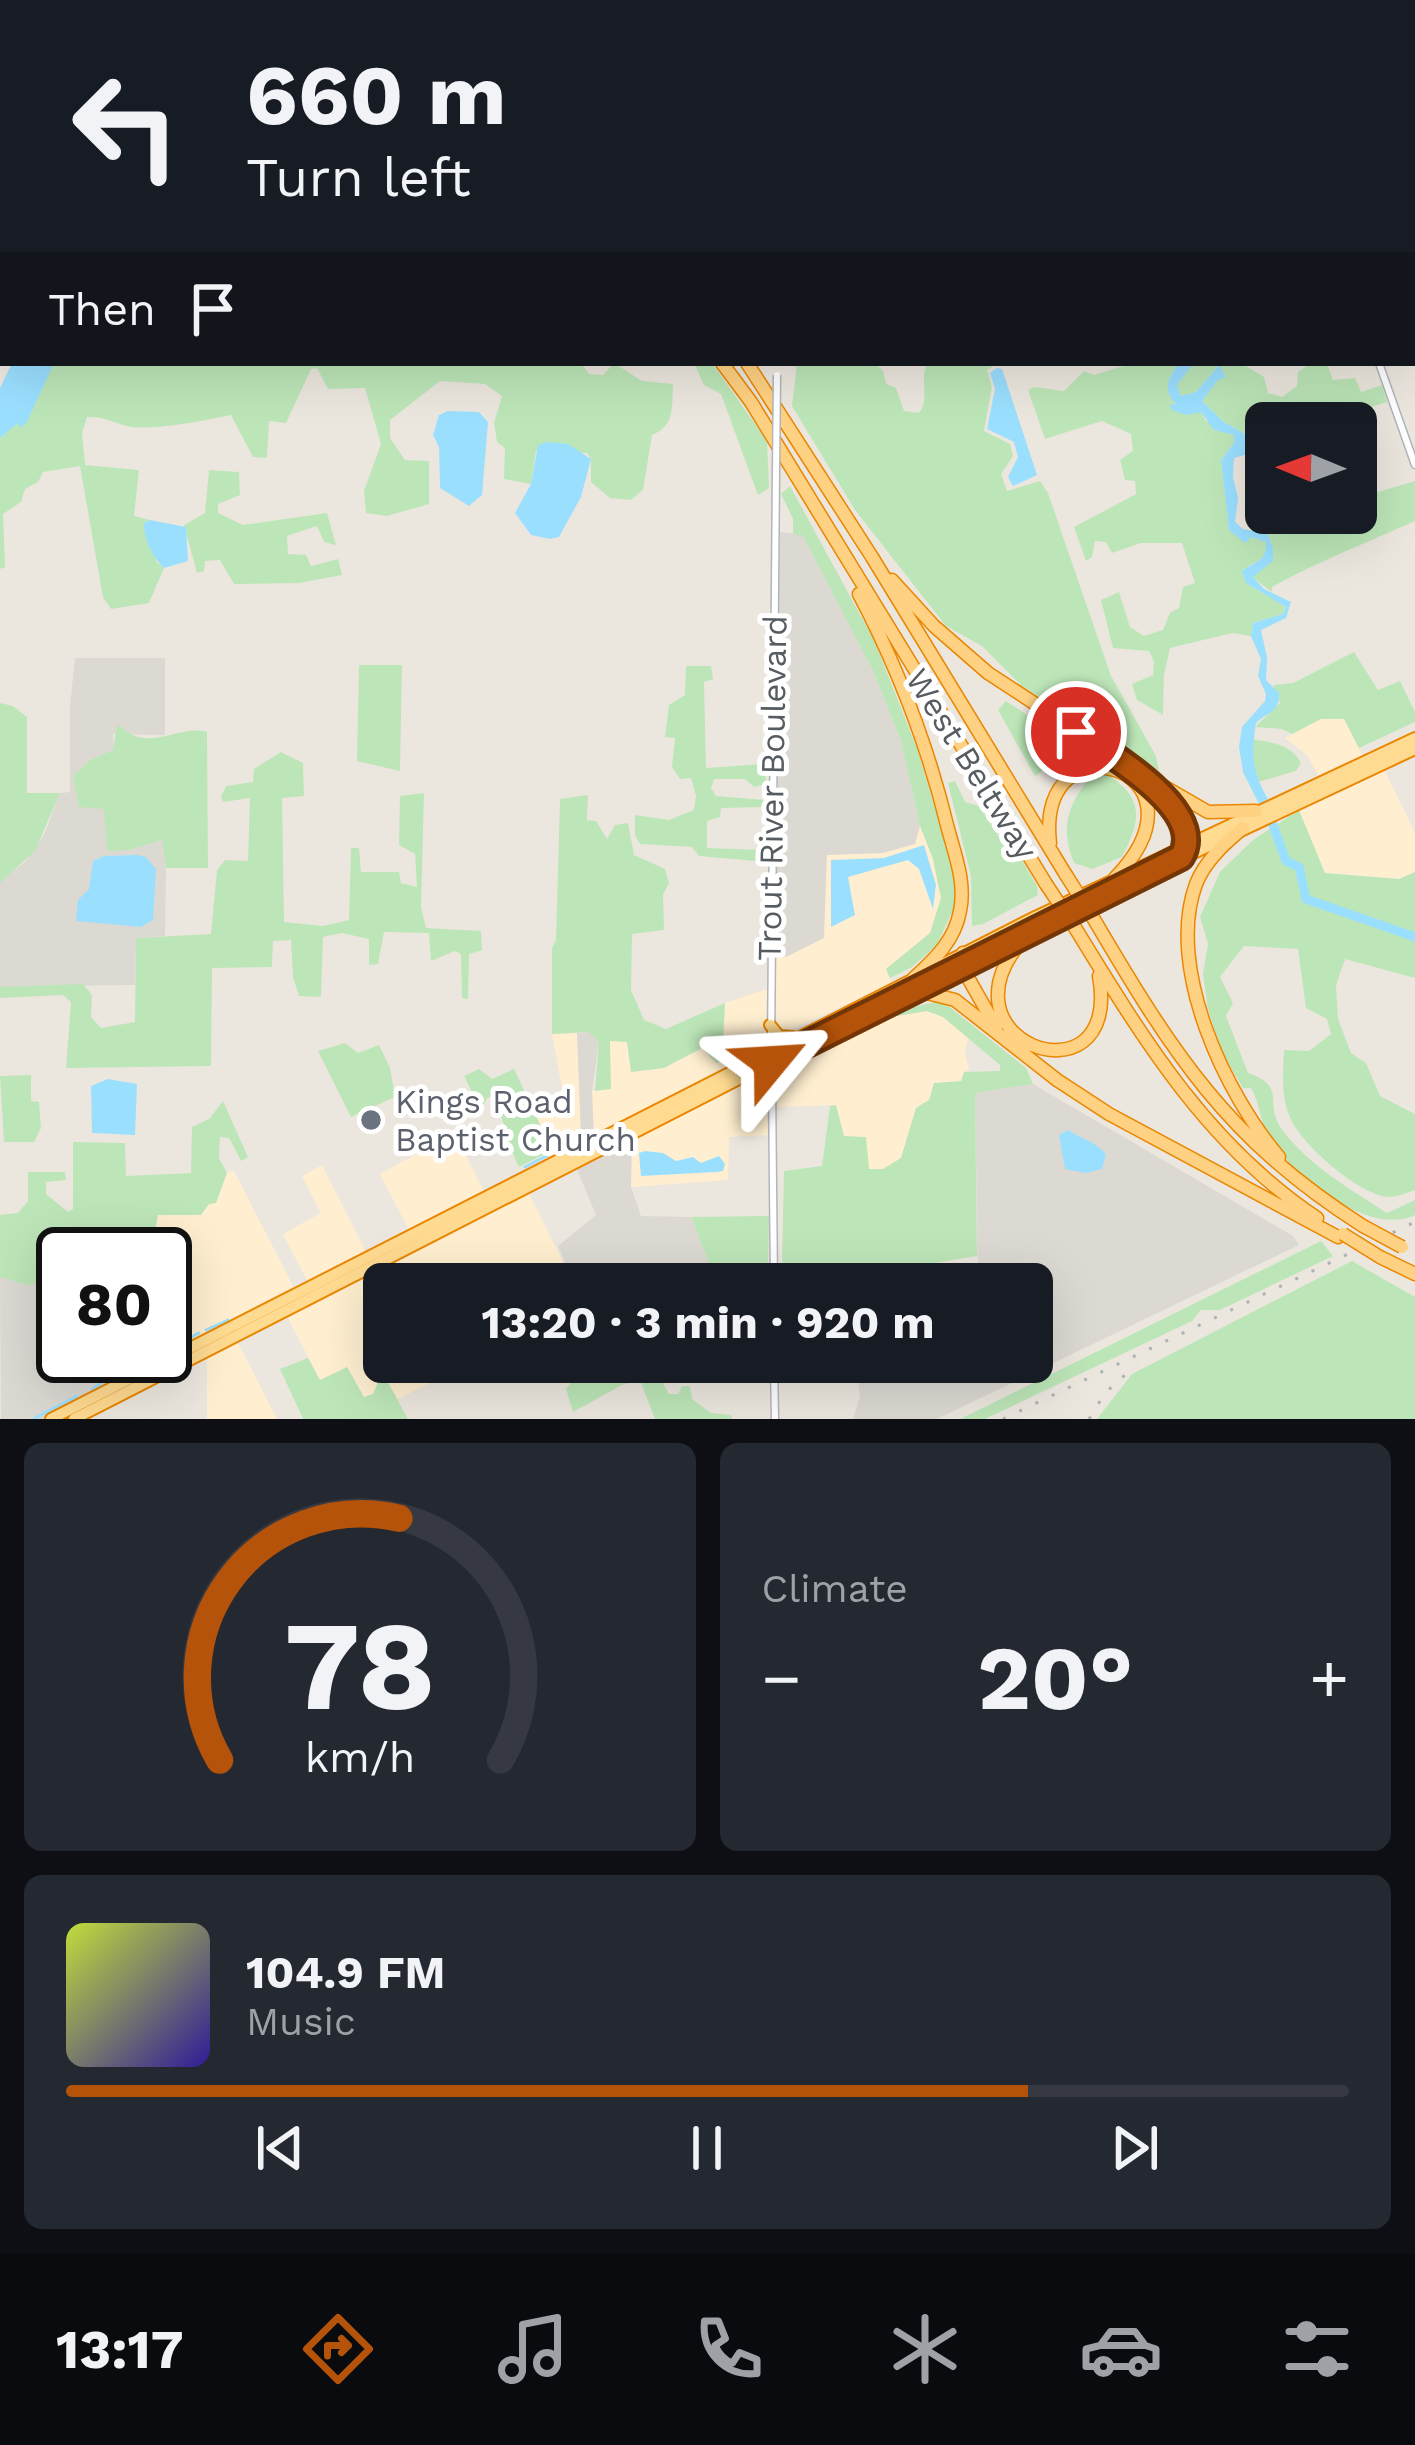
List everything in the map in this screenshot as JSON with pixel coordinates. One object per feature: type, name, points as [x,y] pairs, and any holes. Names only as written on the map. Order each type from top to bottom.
[{"type":"highway","name":"West Beltway","points":[[724,366],[751,402],[1159,1063],[1195,1110],[1277,1189],[1341,1236],[1415,1274]]},
{"type":"highway","name":"West Beltway","points":[[748,366],[872,557],[1177,1056],[1256,1145],[1363,1226],[1409,1250]]},
{"type":"highway","points":[[827,528],[911,704],[960,874],[962,905],[952,935],[914,978]]},
{"type":"highway","points":[[872,557],[934,626],[978,665],[1208,812],[1258,816]]},
{"type":"highway","points":[[1278,807],[1415,738]]},
{"type":"highway","points":[[74,1419],[600,1150],[647,1120],[751,1072],[796,1037],[914,978],[1034,928],[1184,850],[1415,749]]},
{"type":"highway","points":[[1051,850],[1048,823],[1058,788],[1088,769],[1122,772],[1139,787],[1149,816],[1143,844],[1114,878]]},
{"type":"highway","points":[[1144,775],[1171,807],[1184,850]]},
{"type":"highway","points":[[1258,816],[1208,862],[1195,886],[1190,918],[1194,979],[1207,1034],[1236,1099],[1304,1185]]},
{"type":"highway","points":[[51,1419],[651,1118],[707,1083],[902,995],[1114,878],[1243,828]]},
{"type":"highway","points":[[1034,928],[1006,962],[999,992],[1005,1019],[1027,1045],[1066,1050],[1092,1031],[1102,1004],[1093,958]]},
{"type":"highway","points":[[963,958],[976,994],[1003,1037]]},
{"type":"highway","points":[[902,995],[947,996],[1109,1114],[1341,1236]]},
{"type":"highway","points":[[770,1025],[779,1036],[796,1037]]},
{"type":"highway","points":[[751,1072],[764,1074],[772,1082]]},
{"type":"street","name":"Trout River Boulevard","points":[[774,1263],[770,1025],[778,366]]},
{"type":"street","points":[[1380,366],[1415,465]]},
{"type":"street","points":[[774,1383],[775,1419]]},
{"type":"shaded area","points":[[780,532],[803,535],[873,671],[901,741],[920,826],[915,844],[883,853],[827,855],[824,938],[788,956],[772,958]]},
{"type":"shaded area","points":[[75,658],[165,658],[165,735],[113,734],[114,750],[90,760],[118,849],[162,840],[165,936],[136,938],[135,985],[0,987],[0,882],[26,861],[44,835],[60,793],[70,792]]},
{"type":"shaded area","points":[[1321,719],[1344,719],[1363,757],[1319,776],[1307,755],[1285,738]]},
{"type":"shaded area","points":[[1383,767],[1415,833],[1415,872],[1399,879],[1325,873],[1297,807]]},
{"type":"shaded area","points":[[920,826],[941,898],[930,933],[886,969],[892,983],[783,1034],[774,1027],[772,958],[788,956],[827,855],[883,853],[914,844]]},
{"type":"shaded area","points":[[767,989],[762,1049],[594,1138],[592,1091],[611,1088],[609,1040],[627,1042],[631,1072],[664,1068],[703,1048],[717,1063],[722,1059],[725,1003]]},
{"type":"shaded area","points":[[895,1011],[897,1016],[927,1011],[943,1017],[968,1038],[969,1069],[962,1081],[916,1108],[901,1158],[883,1169],[868,1169],[844,1136],[836,1105],[775,1107],[777,1072],[780,1065],[869,1019]]},
{"type":"shaded area","points":[[588,1032],[599,1041],[592,1092],[594,1138],[585,1143],[577,1033]]},
{"type":"shaded area","points":[[577,1033],[585,1143],[556,1157],[534,1112],[557,1099],[562,1088],[552,1034]]},
{"type":"shaded area","points":[[759,1075],[768,1084],[769,1135],[729,1137],[728,1180],[631,1187],[632,1137]]},
{"type":"shaded area","points":[[1033,1084],[1293,1236],[1299,1245],[1053,1363],[1053,1263],[978,1263],[975,1092]]},
{"type":"shaded area","points":[[454,1133],[486,1195],[410,1232],[380,1174]]},
{"type":"shaded area","points":[[632,1137],[631,1187],[641,1216],[691,1217],[709,1263],[565,1263],[558,1246],[596,1215],[576,1167]]},
{"type":"shaded area","points":[[322,1165],[367,1254],[309,1284],[283,1234],[321,1213],[302,1176]]},
{"type":"shaded area","points":[[234,1171],[296,1292],[192,1344],[192,1227],[156,1227],[158,1215],[216,1203],[227,1173]]},
{"type":"shaded area","points":[[527,1190],[564,1263],[385,1263]]},
{"type":"shaded area","points":[[363,1274],[363,1383],[381,1383],[373,1394],[364,1397],[320,1380],[286,1314]]},
{"type":"shaded area","points":[[0,1277],[36,1278],[36,1383],[115,1383],[44,1419],[1,1419]]},
{"type":"shaded area","points":[[236,1339],[277,1419],[207,1419],[207,1354]]},
{"type":"shaded area","points":[[387,1383],[430,1383],[398,1399]]},
{"type":"shaded area","points":[[858,1383],[1012,1383],[937,1419],[853,1419],[860,1397]]},
{"type":"green space","points":[[52,366],[583,366],[589,374],[603,375],[611,366],[619,366],[642,381],[673,384],[671,414],[665,427],[652,435],[643,490],[631,500],[610,498],[591,482],[587,453],[536,451],[531,484],[504,479],[505,448],[497,442],[494,423],[502,396],[485,384],[440,381],[390,420],[390,438],[405,460],[429,461],[429,504],[387,516],[366,513],[364,491],[381,444],[365,388],[328,389],[317,368],[311,369],[286,423],[269,421],[267,458],[253,457],[231,415],[146,428],[87,417],[82,433],[85,465],[139,470],[134,516],[150,520],[144,523],[157,562],[164,568],[149,603],[111,609],[103,597],[80,466],[43,472],[38,482],[25,489],[21,502],[3,514],[5,567],[0,569],[0,438],[28,414]]},
{"type":"green space","points":[[695,366],[714,366],[767,441],[769,488],[758,495],[721,394],[704,385]]},
{"type":"green space","points":[[797,366],[877,366],[886,384],[896,388],[904,411],[919,413],[927,366],[993,366],[987,370],[992,387],[984,431],[1010,444],[1013,456],[1001,474],[1007,491],[1040,481],[1048,493],[1111,676],[1156,756],[1159,771],[1022,686],[982,646],[946,626],[855,510],[792,406]]},
{"type":"green space","points":[[1123,366],[1177,366],[1168,384],[1176,404],[1170,405],[1201,412],[1206,421],[1234,435],[1234,443],[1221,460],[1229,530],[1266,542],[1262,558],[1242,571],[1286,608],[1283,614],[1253,623],[1251,636],[1232,633],[1170,648],[1163,715],[1137,700],[1132,684],[1153,675],[1149,651],[1113,648],[1101,600],[1119,592],[1130,627],[1144,636],[1163,630],[1170,613],[1179,608],[1183,587],[1195,583],[1182,543],[1141,543],[1112,553],[1106,542],[1095,541],[1092,557],[1086,561],[1074,527],[1136,494],[1135,481],[1125,480],[1120,460],[1133,451],[1131,434],[1102,421],[1045,439],[1028,390],[1064,391],[1084,371],[1094,375]]},
{"type":"green space","points":[[1192,366],[1218,366],[1196,392],[1181,396],[1176,385]]},
{"type":"green space","points":[[1218,366],[1246,366],[1264,377],[1268,393],[1282,397],[1297,386],[1298,372],[1307,366],[1328,366],[1333,380],[1355,378],[1361,392],[1382,385],[1387,402],[1245,402],[1245,434],[1202,401],[1218,380]]},
{"type":"green space","points":[[209,470],[239,472],[240,495],[218,504],[218,513],[243,525],[327,513],[336,545],[324,542],[317,526],[287,536],[288,554],[306,555],[311,566],[338,559],[342,575],[299,583],[234,584],[220,560],[205,561],[204,571],[197,573],[184,525],[205,513]]},
{"type":"green space","points":[[1415,481],[1415,521],[1307,569],[1272,587],[1272,592],[1252,577],[1273,547],[1267,534],[1377,534],[1377,492]]},
{"type":"green space","points":[[790,486],[875,642],[918,751],[953,870],[956,903],[937,945],[912,967],[890,978],[886,969],[930,933],[941,898],[901,741],[873,671],[803,536],[793,534],[793,519],[781,494]]},
{"type":"green space","points":[[1354,652],[1378,690],[1400,681],[1415,722],[1359,748],[1344,719],[1321,719],[1292,734],[1255,727],[1280,703],[1273,685],[1293,683]]},
{"type":"green space","points":[[359,665],[402,665],[400,771],[357,761]]},
{"type":"green space","points":[[686,666],[711,666],[713,679],[704,682],[706,768],[765,764],[766,784],[754,787],[745,779],[714,779],[711,788],[716,796],[765,800],[766,807],[721,808],[720,817],[707,821],[707,848],[765,850],[766,862],[699,856],[692,847],[640,844],[635,835],[635,815],[669,820],[694,810],[691,778],[680,779],[672,767],[675,738],[665,737],[669,705],[685,695]]},
{"type":"green space","points":[[1006,701],[1074,747],[1035,776],[998,710]]},
{"type":"green space","points":[[0,703],[27,717],[27,793],[60,793],[35,851],[0,883]]},
{"type":"green space","points":[[117,725],[143,738],[207,732],[208,868],[166,868],[162,840],[107,851],[104,809],[79,807],[73,776],[90,760],[113,750]]},
{"type":"green space","points":[[1253,739],[1287,748],[1301,763],[1296,771],[1258,782],[1251,755]]},
{"type":"green space","points":[[281,752],[303,763],[304,796],[282,798],[284,922],[323,926],[349,920],[351,848],[359,848],[361,872],[399,872],[401,883],[417,887],[415,854],[399,845],[400,796],[424,793],[421,907],[426,928],[481,931],[482,950],[469,954],[468,999],[462,998],[461,954],[455,951],[431,961],[429,933],[384,932],[378,964],[369,965],[369,939],[342,933],[323,937],[321,997],[299,996],[291,940],[273,941],[272,967],[212,968],[211,1066],[66,1068],[71,1002],[63,995],[0,998],[0,987],[83,984],[92,995],[91,1017],[101,1028],[135,1022],[136,938],[211,934],[217,870],[225,860],[248,861],[250,798],[223,802],[221,797],[226,786],[253,782],[254,769]]},
{"type":"green space","points":[[1107,774],[1128,792],[1136,821],[1122,857],[1092,869],[1074,863],[1067,838],[1068,817],[1091,776]]},
{"type":"green space","points":[[955,781],[965,802],[979,806],[1007,849],[1016,850],[1037,886],[1038,895],[972,926],[971,876],[948,783]]},
{"type":"green space","points":[[588,795],[587,820],[596,821],[607,839],[615,825],[628,823],[634,855],[665,869],[669,883],[663,895],[664,930],[632,934],[631,990],[644,1020],[666,1029],[725,1003],[722,1060],[717,1063],[702,1048],[664,1068],[631,1072],[627,1042],[610,1041],[611,1089],[595,1091],[599,1041],[588,1032],[552,1034],[560,799]]},
{"type":"green space","points":[[1299,810],[1325,873],[1399,879],[1415,872],[1415,978],[1345,959],[1336,985],[1338,1019],[1351,1053],[1366,1063],[1380,1096],[1415,1114],[1415,1190],[1388,1197],[1362,1187],[1317,1152],[1289,1115],[1284,1050],[1309,1051],[1331,1034],[1327,1019],[1306,1008],[1298,949],[1244,946],[1220,977],[1233,1003],[1226,1016],[1248,1073],[1272,1090],[1274,1112],[1283,1131],[1331,1176],[1387,1213],[1415,1200],[1415,1215],[1397,1220],[1377,1218],[1336,1200],[1283,1156],[1271,1141],[1251,1088],[1243,1088],[1222,1053],[1208,1009],[1203,974],[1208,944],[1200,917],[1220,872],[1253,840]]},
{"type":"green space","points":[[936,1002],[947,1005],[1026,1068],[1033,1084],[975,1093],[977,1256],[934,1263],[784,1263],[784,1171],[822,1166],[830,1106],[836,1105],[844,1136],[866,1137],[869,1169],[883,1169],[901,1158],[916,1108],[929,1100],[934,1083],[961,1081],[964,1072],[1000,1071],[1000,1065],[943,1017],[927,1011],[897,1016],[895,1011]]},
{"type":"green space","points":[[345,1043],[358,1053],[379,1045],[390,1068],[395,1097],[351,1117],[318,1051]]},
{"type":"green space","points":[[479,1069],[492,1079],[514,1069],[552,1150],[519,1167],[494,1096],[487,1098],[481,1110],[464,1076]]},
{"type":"green space","points":[[31,1075],[31,1101],[39,1102],[41,1128],[34,1142],[4,1142],[0,1076]]},
{"type":"green space","points":[[223,1101],[248,1157],[241,1161],[229,1138],[220,1137],[219,1158],[227,1173],[216,1203],[201,1215],[158,1215],[156,1227],[36,1227],[36,1284],[0,1277],[0,1215],[18,1213],[28,1201],[28,1172],[65,1172],[66,1180],[46,1182],[46,1194],[68,1212],[73,1209],[73,1142],[125,1143],[126,1176],[191,1173],[192,1127],[209,1119]]},
{"type":"green space","points":[[769,1216],[768,1263],[709,1263],[691,1217]]},
{"type":"green space","points":[[1321,1241],[1333,1256],[1220,1310],[1201,1310],[1192,1321],[985,1419],[960,1419],[1033,1383],[1053,1383],[1053,1373]]},
{"type":"green space","points":[[1352,1261],[1415,1297],[1415,1419],[1097,1419],[1132,1374]]},
{"type":"green space","points":[[308,1358],[320,1380],[347,1367],[364,1397],[373,1394],[378,1383],[388,1383],[408,1419],[303,1419],[280,1369]]},
{"type":"green space","points":[[571,1383],[629,1383],[573,1412],[566,1389]]},
{"type":"green space","points":[[641,1383],[663,1383],[669,1394],[690,1386],[692,1399],[711,1413],[732,1419],[655,1419]]},
{"type":"water","points":[[11,366],[53,366],[27,422],[20,428],[18,423],[0,438],[0,388]]},
{"type":"water","points":[[1177,366],[1192,366],[1177,385],[1181,396],[1196,392],[1218,366],[1226,377],[1202,401],[1245,434],[1245,455],[1234,458],[1235,522],[1245,534],[1267,534],[1273,561],[1253,577],[1264,589],[1291,602],[1286,618],[1261,630],[1266,680],[1279,699],[1256,723],[1254,762],[1268,799],[1259,804],[1243,772],[1239,747],[1242,727],[1266,694],[1258,676],[1261,659],[1251,636],[1253,623],[1283,614],[1286,607],[1246,583],[1242,571],[1262,557],[1266,542],[1251,537],[1245,543],[1229,530],[1221,460],[1234,443],[1234,435],[1214,430],[1201,412],[1186,415],[1172,410],[1170,405],[1176,404],[1168,384]]},
{"type":"water","points":[[1002,369],[1037,475],[1013,486],[1008,477],[1018,457],[1014,442],[987,429],[995,389],[990,373]]},
{"type":"water","points":[[479,412],[488,422],[482,495],[469,506],[440,488],[439,447],[433,435],[439,415]]},
{"type":"water","points":[[568,444],[591,459],[581,497],[559,537],[550,539],[531,535],[515,513],[531,484],[538,445]]},
{"type":"water","points":[[144,523],[186,527],[188,561],[164,568],[160,564],[145,535]]},
{"type":"water","points":[[924,845],[936,885],[933,909],[919,869],[908,860],[848,877],[855,915],[831,927],[831,860],[884,858]]},
{"type":"water","points":[[146,857],[156,869],[153,920],[141,927],[76,921],[78,900],[89,889],[93,861]]},
{"type":"water","points":[[108,1079],[137,1084],[135,1135],[92,1133],[91,1086]]},
{"type":"water","points":[[1068,1130],[1106,1154],[1102,1169],[1086,1173],[1065,1169],[1059,1135]]},
{"type":"water","points":[[639,1153],[663,1153],[676,1161],[693,1157],[701,1163],[719,1156],[725,1164],[723,1171],[716,1172],[641,1176]]},
{"type":"waterway","points":[[1268,811],[1286,861],[1299,867],[1306,899],[1415,937]]},
{"type":"waterway","points":[[588,1135],[594,1132]]},
{"type":"waterway","points":[[563,1148],[576,1140]]},
{"type":"waterway","points":[[525,1167],[554,1152]]},
{"type":"waterway","points":[[206,1330],[228,1320]]},
{"type":"waterway","points":[[192,1337],[199,1333]]},
{"type":"waterway","points":[[92,1389],[100,1384]]},
{"type":"waterway","points":[[35,1418],[77,1396]]},
{"type":"railway","points":[[1003,1419],[1415,1222]]},
{"type":"railway","points":[[1089,1419],[1105,1393],[1136,1365]]},
{"type":"place","name":"Kings Road Baptist Church","points":[[371,1120]]},
{"type":"route","points":[[771,1062],[1181,857],[1187,844],[1184,832],[1161,794],[1144,775],[1076,732]]}]
